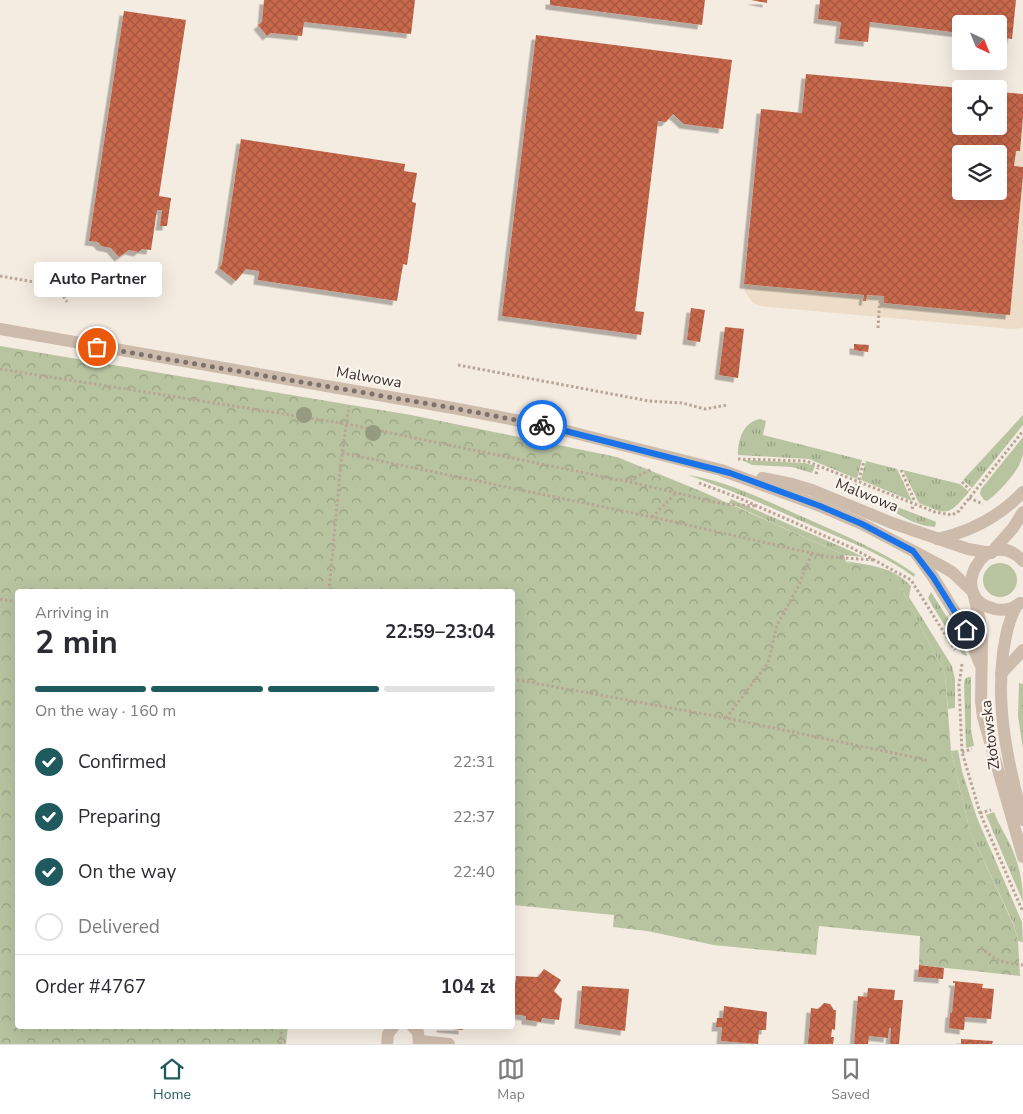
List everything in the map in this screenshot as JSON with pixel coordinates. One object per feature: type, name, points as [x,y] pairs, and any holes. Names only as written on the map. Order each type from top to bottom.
[{"type":"street","name":"Malwowa","points":[[0,329],[547,426],[726,472],[792,484],[937,539],[968,549],[991,553],[1009,552],[1023,561]]},
{"type":"street","name":"Malwowa","points":[[726,472],[820,506],[913,551],[952,572],[973,592],[980,602],[990,608],[1007,610],[1021,604]]},
{"type":"street","points":[[937,539],[958,533],[993,517],[1023,492]]},
{"type":"street","name":"Złotowska","points":[[1023,512],[1002,541],[991,553],[980,559],[973,569],[971,581],[980,621],[982,642],[981,701],[983,716],[1023,856]]},
{"type":"street","name":"Malwowa","points":[[913,551],[933,577],[966,630],[981,666]]},
{"type":"street","name":"Złotowska","points":[[1021,604],[1006,629],[1001,674],[1001,707],[1009,767],[1023,820]]},
{"type":"street","points":[[1001,674],[1023,650]]},
{"type":"street","points":[[387,1044],[388,1034],[392,1029]]},
{"type":"street","points":[[415,1029],[418,1032],[419,1042],[448,1044]]},
{"type":"path","points":[[0,276],[57,286],[67,302]]},
{"type":"path","points":[[878,328],[880,296]]},
{"type":"path","points":[[458,365],[649,401],[682,403],[705,409],[727,405]]},
{"type":"path","points":[[0,368],[347,424],[676,492],[724,504],[758,506]]},
{"type":"path","points":[[329,589],[342,453],[352,390]]},
{"type":"path","points":[[726,472],[739,458],[806,461],[936,512],[952,514],[959,511],[1023,431]]},
{"type":"path","points":[[342,453],[652,517],[829,557],[878,561]]},
{"type":"path","points":[[859,480],[864,460]]},
{"type":"path","points":[[619,480],[632,479],[659,465]]},
{"type":"path","points":[[816,474],[818,468]]},
{"type":"path","points":[[900,470],[915,502]]},
{"type":"path","points":[[962,482],[970,490]]},
{"type":"path","points":[[698,483],[758,506],[852,548],[911,580],[956,652]]},
{"type":"path","points":[[854,490],[857,484]]},
{"type":"path","points":[[652,517],[676,492]]},
{"type":"path","points":[[726,718],[768,662],[777,624],[798,587],[812,553]]},
{"type":"path","points":[[0,599],[15,602]]},
{"type":"path","points":[[961,659],[959,685],[962,752],[980,813],[1023,912]]},
{"type":"path","points":[[515,680],[726,718],[927,760]]},
{"type":"path","points":[[962,752],[972,749]]},
{"type":"path","points":[[980,813],[991,810]]},
{"type":"path","points":[[981,947],[990,957],[1007,963],[1023,965]]},
{"type":"path","points":[[280,1044],[282,1029]]},
{"type":"green space","points":[[0,346],[411,415],[617,457],[703,492],[844,555],[846,562],[875,571],[889,578],[901,588],[945,674],[951,751],[970,831],[1014,926],[1018,941],[1020,976],[919,965],[920,936],[819,926],[816,955],[714,945],[647,931],[613,927],[614,915],[515,905],[515,589],[15,589],[15,1029],[288,1029],[286,1044],[0,1044]]},
{"type":"green space","points":[[1023,415],[1023,425],[972,488],[963,480]]},
{"type":"green space","points":[[760,419],[766,421],[763,435],[862,460],[857,479],[809,459],[738,455],[740,438],[743,432],[749,424]]},
{"type":"green space","points":[[1023,437],[1023,454],[1018,467],[998,492],[987,501],[984,500],[980,494],[981,489]]},
{"type":"green space","points":[[742,460],[805,463],[815,466],[812,473],[792,467],[752,465]]},
{"type":"green space","points":[[866,461],[897,469],[912,501],[861,480]]},
{"type":"green space","points":[[903,470],[960,484],[969,492],[951,510],[936,510],[919,503]]},
{"type":"green space","points":[[688,475],[718,482],[747,492],[846,536],[902,565],[915,574],[914,577],[879,555],[853,543],[752,499]]},
{"type":"green space","points":[[871,497],[934,521],[936,522],[935,527],[918,524]]},
{"type":"green space","points":[[731,499],[863,557],[844,555],[729,503]]},
{"type":"green space","points":[[846,561],[889,571],[911,586],[909,597],[952,666],[955,679],[955,708],[948,709],[945,674],[901,588]]},
{"type":"green space","points":[[1000,563],[1007,564],[1012,568],[1016,573],[1016,587],[1012,592],[1007,596],[1000,597],[993,596],[988,592],[984,587],[983,580],[984,573],[988,568],[993,564]]},
{"type":"green space","points":[[931,592],[956,631],[967,656],[962,654],[929,600]]},
{"type":"green space","points":[[971,677],[971,729],[974,746],[966,748],[964,685],[965,679]]},
{"type":"green space","points":[[1019,683],[1023,684],[1023,749],[1018,716]]},
{"type":"green space","points":[[958,750],[962,771],[977,818],[1022,922],[1023,942],[1018,941],[1014,925],[970,831],[951,751]]},
{"type":"green space","points":[[994,812],[1018,864],[1022,882],[1023,902],[986,815]]},
{"type":"shaded area","points":[[1023,116],[1023,167],[1014,166],[1016,151],[1020,151]]},
{"type":"shaded area","points":[[1023,175],[1022,328],[1012,329],[760,306],[753,303],[745,292],[744,284],[864,295],[863,300],[867,295],[884,296],[884,303],[1010,314]]},
{"type":"building","points":[[264,0],[415,0],[411,34],[304,22],[302,36],[271,33],[267,36],[258,25],[262,22]]},
{"type":"building","points":[[550,0],[705,0],[702,25],[550,5]]},
{"type":"building","points":[[751,0],[767,0],[767,3]]},
{"type":"building","points":[[820,0],[1016,0],[1012,39],[1008,38],[1008,15],[952,15],[952,32],[870,22],[868,42],[839,39],[841,22],[818,19]]},
{"type":"building","points":[[124,11],[186,20],[159,196],[171,198],[167,226],[160,226],[162,210],[157,210],[151,250],[142,249],[138,252],[129,250],[119,257],[111,248],[101,246],[98,242],[89,241]]},
{"type":"building","points":[[536,35],[732,60],[723,129],[684,124],[673,114],[666,122],[658,121],[635,311],[644,312],[641,335],[502,316]]},
{"type":"building","points":[[806,74],[952,87],[952,135],[1007,135],[1007,93],[1023,94],[1020,151],[1016,151],[1014,166],[1023,167],[1023,175],[1010,315],[884,303],[884,296],[867,295],[866,301],[863,301],[864,295],[744,284],[761,109],[802,113]]},
{"type":"building","points":[[241,139],[405,164],[404,171],[417,173],[412,202],[416,203],[407,265],[403,264],[397,301],[258,280],[259,271],[246,269],[236,281],[219,268],[222,264]]},
{"type":"building","points":[[691,308],[705,310],[700,342],[687,340]]},
{"type":"building","points":[[725,327],[744,329],[738,378],[719,375]]},
{"type":"building","points":[[854,344],[869,345],[868,352],[854,350]]},
{"type":"building","points":[[919,965],[944,968],[943,979],[918,977]]},
{"type":"building","points":[[544,969],[561,980],[554,991],[562,999],[559,1020],[542,1018],[541,1022],[526,1020],[526,1016],[515,1014],[516,976],[538,977]]},
{"type":"building","points":[[953,981],[983,984],[982,988],[994,989],[991,1019],[965,1017],[964,1030],[949,1028],[955,983]]},
{"type":"building","points":[[582,986],[629,989],[625,1031],[579,1024]]},
{"type":"building","points":[[868,988],[895,990],[894,1000],[903,1000],[899,1044],[890,1044],[891,1028],[889,1028],[888,1038],[869,1036],[868,1044],[854,1044],[858,996],[867,997]]},
{"type":"building","points":[[824,1003],[830,1004],[836,1010],[835,1030],[832,1029],[831,1037],[834,1037],[833,1044],[808,1044],[811,1008],[818,1009]]},
{"type":"building","points":[[724,1006],[767,1012],[766,1030],[759,1030],[758,1044],[721,1041],[722,1027],[716,1027],[717,1018],[723,1018]]},
{"type":"building","points":[[961,1039],[993,1041],[992,1044],[961,1044]]},
{"type":"way so far","points":[[97,347],[542,425]]},
{"type":"place","name":"Auto Partner","points":[[97,347]]},
{"type":"route","points":[[542,425],[730,473],[820,506],[862,524],[913,551],[933,577],[966,630]]}]
